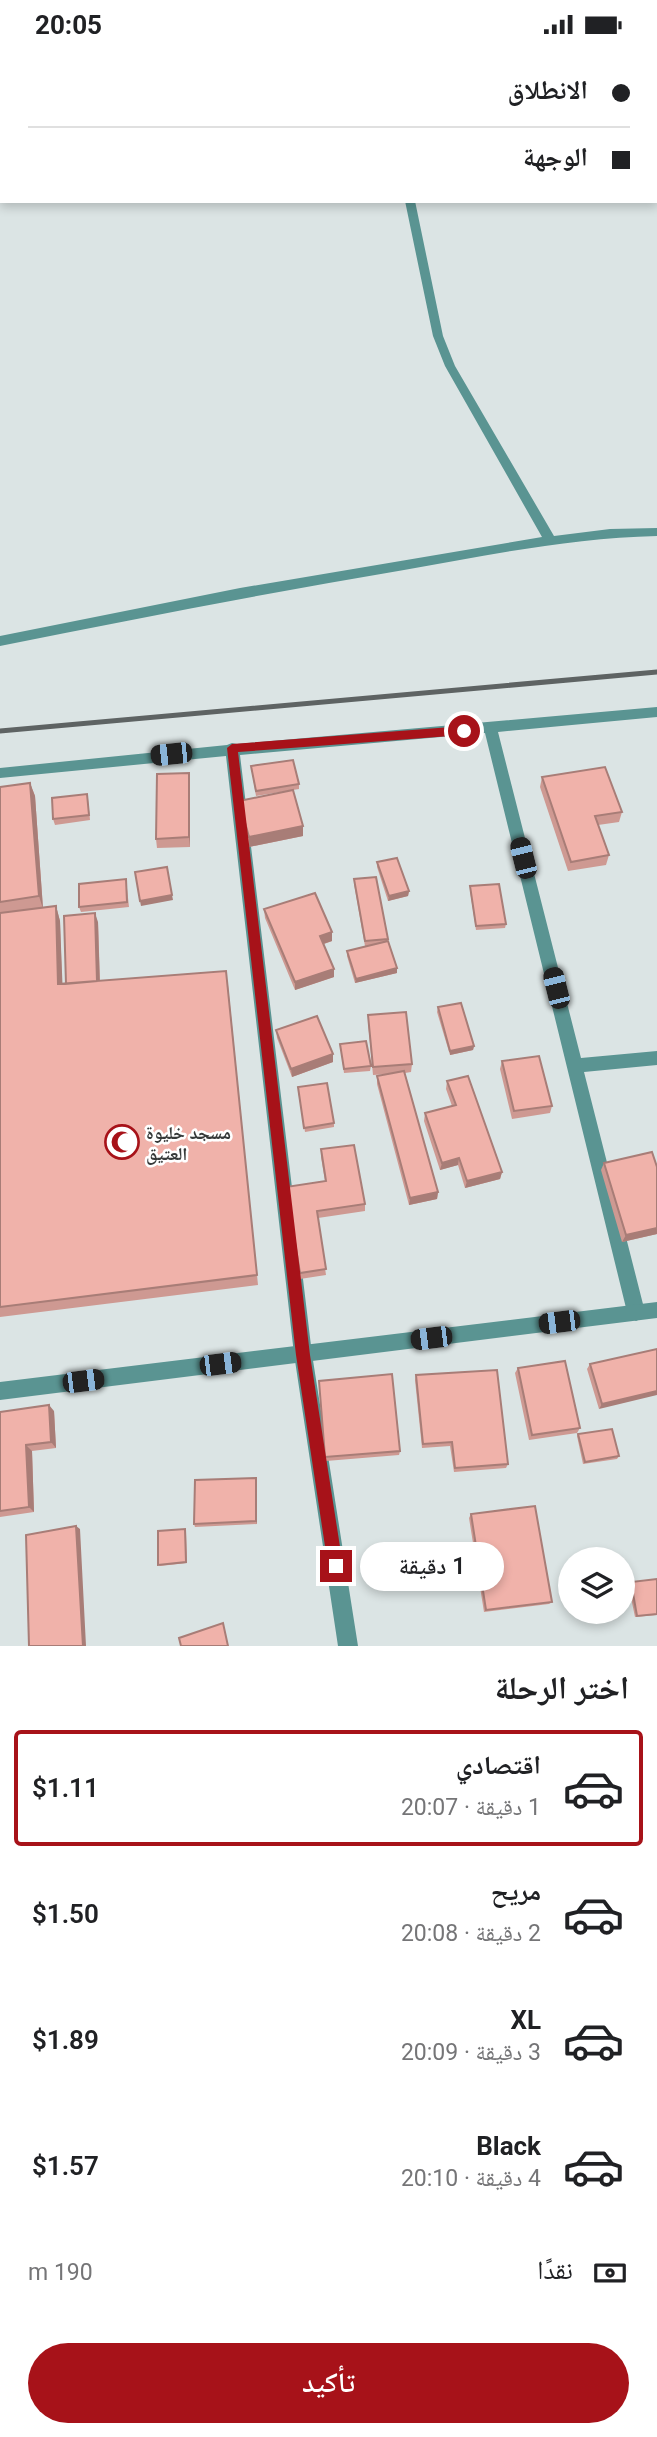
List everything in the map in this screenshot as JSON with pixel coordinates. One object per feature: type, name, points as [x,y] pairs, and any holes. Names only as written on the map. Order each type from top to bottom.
[{"type":"street","points":[[410,203],[438,336],[446,356],[550,540]]},
{"type":"street","points":[[0,641],[240,593],[550,540],[610,533],[657,532]]},
{"type":"street","points":[[0,773],[232,748],[491,729],[657,712]]},
{"type":"street","points":[[491,729],[636,1312]]},
{"type":"street","points":[[232,748],[303,1355],[348,1646]]},
{"type":"street","points":[[575,1066],[657,1058]]},
{"type":"street","points":[[0,1391],[657,1310]]},
{"type":"building","points":[[293,760],[299,784],[256,791],[251,766]]},
{"type":"building","points":[[605,767],[622,812],[595,816],[609,855],[571,862],[542,777]]},
{"type":"building","points":[[189,773],[189,837],[156,839],[157,774]]},
{"type":"building","points":[[30,783],[39,896],[0,902],[0,787]]},
{"type":"building","points":[[293,790],[303,826],[249,837],[239,801]]},
{"type":"building","points":[[87,794],[89,815],[53,819],[52,798]]},
{"type":"building","points":[[397,858],[409,891],[389,896],[377,862]]},
{"type":"building","points":[[167,867],[172,895],[140,901],[135,872]]},
{"type":"building","points":[[376,877],[388,939],[365,941],[354,879]]},
{"type":"building","points":[[126,879],[127,902],[79,907],[79,884]]},
{"type":"building","points":[[499,884],[506,924],[476,926],[470,886]]},
{"type":"building","points":[[315,893],[332,932],[320,936],[334,969],[295,982],[264,909]]},
{"type":"building","name":"مسجد خليوة العتيق","points":[[56,906],[58,984],[226,971],[257,1275],[0,1307],[0,913]]},
{"type":"building","points":[[95,913],[97,981],[66,984],[64,916]]},
{"type":"building","points":[[388,941],[397,968],[356,979],[347,951]]},
{"type":"building","points":[[461,1003],[474,1046],[450,1051],[438,1007]]},
{"type":"building","points":[[406,1012],[412,1064],[373,1067],[368,1015]]},
{"type":"building","points":[[317,1016],[333,1054],[291,1069],[276,1030]]},
{"type":"building","points":[[366,1041],[371,1066],[344,1069],[340,1044]]},
{"type":"building","points":[[539,1056],[552,1106],[514,1111],[502,1061]]},
{"type":"building","points":[[404,1071],[438,1192],[410,1198],[377,1076]]},
{"type":"building","points":[[468,1076],[502,1172],[467,1181],[459,1158],[442,1163],[425,1113],[456,1105],[447,1081]]},
{"type":"building","points":[[327,1083],[334,1123],[304,1128],[298,1087]]},
{"type":"building","points":[[354,1145],[365,1204],[317,1211],[326,1269],[300,1273],[286,1187],[326,1181],[321,1149]]},
{"type":"building","points":[[652,1152],[657,1167],[657,1228],[626,1235],[604,1163]]},
{"type":"building","points":[[657,1349],[657,1391],[602,1404],[590,1364]]},
{"type":"building","points":[[565,1361],[580,1428],[532,1435],[518,1368]]},
{"type":"building","points":[[497,1370],[508,1464],[455,1468],[452,1442],[423,1444],[416,1375]]},
{"type":"building","points":[[392,1374],[400,1451],[325,1457],[319,1381]]},
{"type":"building","points":[[49,1405],[51,1442],[26,1445],[29,1507],[0,1511],[0,1412]]},
{"type":"building","points":[[612,1429],[619,1456],[585,1462],[578,1434]]},
{"type":"building","points":[[256,1478],[256,1521],[194,1524],[195,1480]]},
{"type":"building","points":[[535,1506],[552,1602],[486,1610],[471,1514]]},
{"type":"building","points":[[76,1526],[83,1646],[29,1646],[26,1535]]},
{"type":"building","points":[[185,1529],[186,1562],[158,1565],[158,1531]]},
{"type":"building","points":[[657,1579],[657,1614],[637,1616],[635,1582]]},
{"type":"building","points":[[223,1623],[228,1646],[181,1646],[179,1638]]},
{"type":"railway","points":[[0,731],[657,672]]},
{"type":"place","name":"مسجد خليوة العتيق","points":[[122,1142]]},
{"type":"route","points":[[336,1566],[303,1355],[232,748],[464,731]]}]
